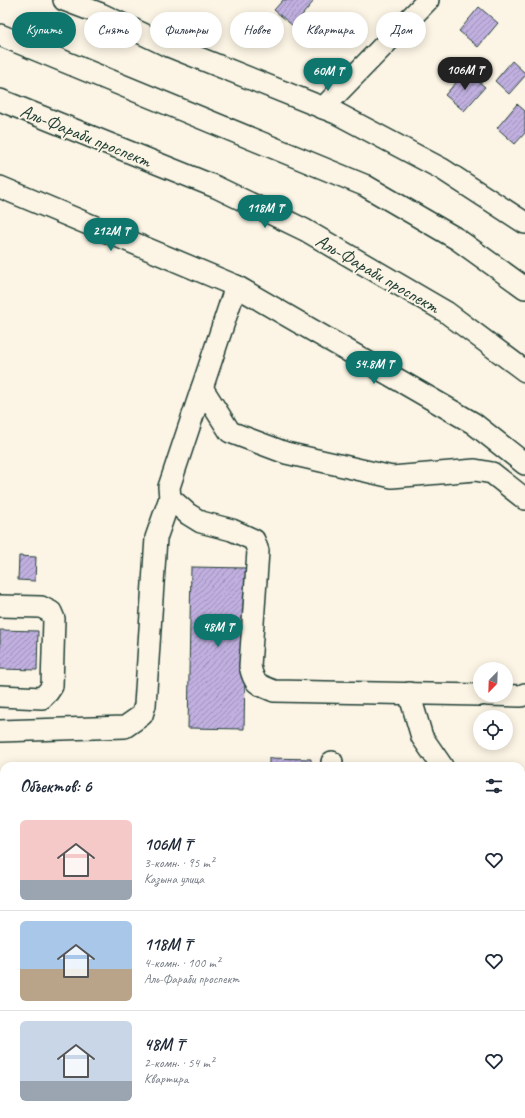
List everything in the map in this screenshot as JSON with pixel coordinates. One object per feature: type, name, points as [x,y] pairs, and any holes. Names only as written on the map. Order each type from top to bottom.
[{"type":"street","points":[[64,0],[105,7],[164,44],[336,113],[442,168],[525,223]]},
{"type":"street","points":[[323,108],[420,2]]},
{"type":"street","points":[[0,35],[364,185],[457,239],[525,288]]},
{"type":"street","name":"Аль-Фараби проспект","points":[[0,100],[216,187],[305,230],[446,312],[525,371]]},
{"type":"street","points":[[0,187],[236,286],[473,423],[525,464]]},
{"type":"street","points":[[0,731],[125,727],[142,715],[145,697],[156,538],[170,498],[169,487],[236,286]]},
{"type":"street","points":[[202,388],[230,432],[286,453],[392,477],[475,470],[492,473],[525,499]]},
{"type":"street","points":[[170,498],[188,514],[202,522],[232,530],[254,540],[258,551],[250,666],[253,679],[260,686],[274,691],[473,695]]},
{"type":"street","points":[[0,606],[41,607],[51,612],[54,619],[52,686],[48,692],[42,698],[0,696]]},
{"type":"street","points":[[409,694],[422,737],[439,762]]},
{"type":"street","points":[[513,696],[521,696],[525,694]]},
{"type":"building","points":[[283,0],[311,0],[313,2],[305,12],[292,12],[292,25],[284,18],[284,12],[276,12],[274,10]]},
{"type":"building","points":[[479,7],[498,23],[478,47],[459,31]]},
{"type":"building","points":[[512,61],[525,73],[525,76],[509,94],[495,81]]},
{"type":"building","points":[[466,71],[485,87],[464,111],[445,95]]},
{"type":"building","points":[[517,104],[525,111],[525,133],[515,144],[497,128]]},
{"type":"building","points":[[19,556],[36,557],[35,581],[18,580]]},
{"type":"building","points":[[191,567],[247,568],[244,729],[188,728]]},
{"type":"building","points":[[0,630],[38,631],[37,670],[0,669]]},
{"type":"building","points":[[269,758],[311,759],[311,762],[269,762]]}]
